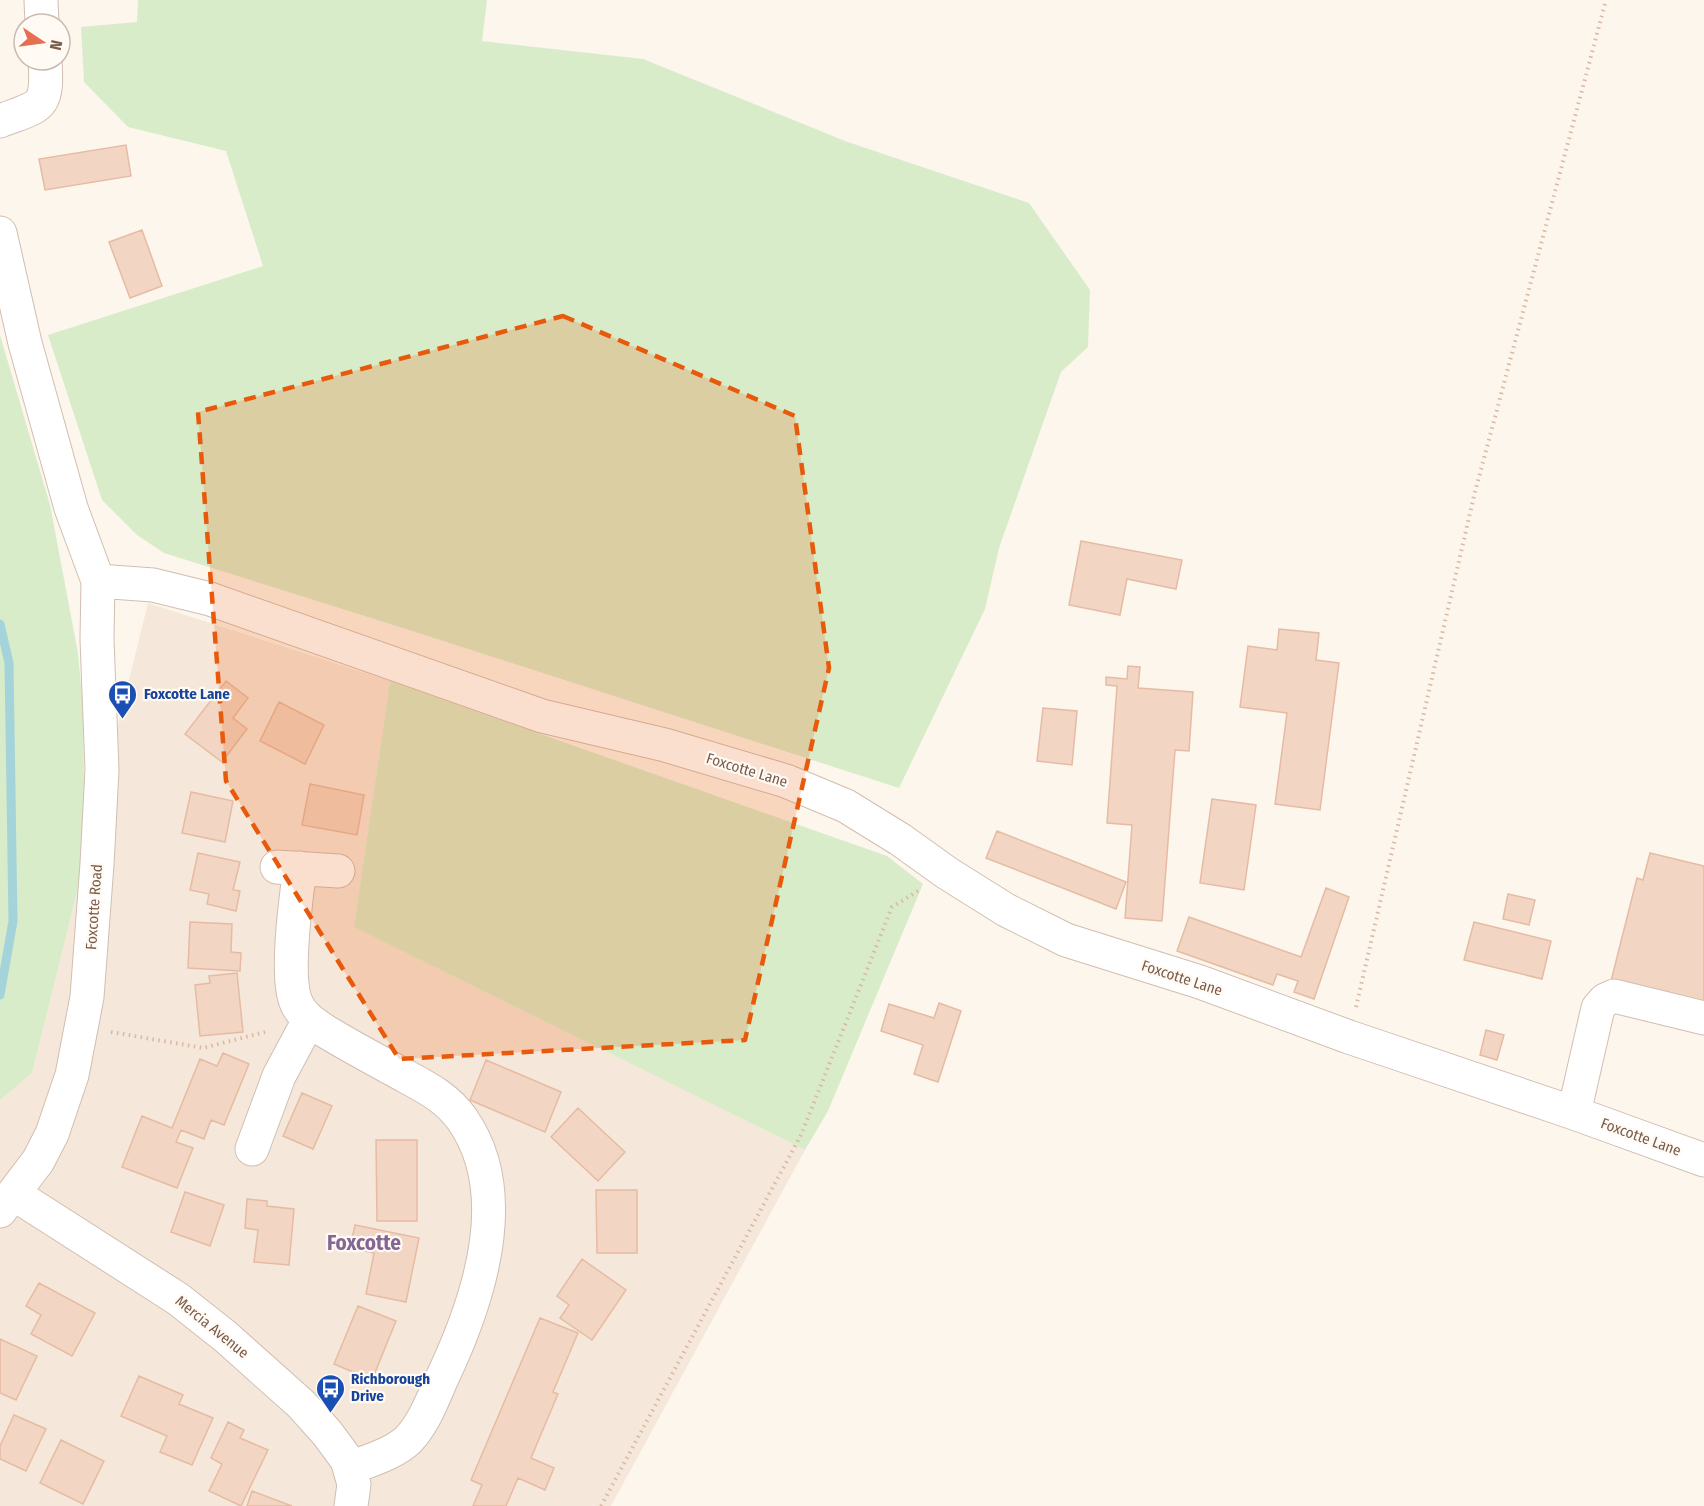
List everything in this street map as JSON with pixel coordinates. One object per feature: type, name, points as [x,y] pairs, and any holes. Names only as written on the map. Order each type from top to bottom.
[{"type":"street","points":[[0,121],[36,108],[45,96],[45,72]]},
{"type":"street","points":[[0,233],[25,343],[71,508],[98,581]]},
{"type":"street","name":"Foxcotte Lane","points":[[98,581],[153,585],[210,599],[542,716],[665,745],[786,781],[846,806],[1006,910],[1066,940],[1200,982],[1349,1037],[1574,1113],[1704,1160]]},
{"type":"street","name":"Foxcotte Road","points":[[7,1202],[38,1161],[52,1134],[72,1075],[87,997],[102,770],[97,639],[98,581]]},
{"type":"street","points":[[338,871],[288,867],[293,935],[292,985],[297,1004],[309,1020],[325,1031],[448,1102],[463,1120],[474,1141],[482,1167],[488,1204],[488,1226],[474,1300],[427,1412],[413,1434],[401,1445],[351,1468],[354,1484],[351,1506]]},
{"type":"street","points":[[1574,1113],[1598,1008],[1605,1000],[1614,996],[1704,1018]]},
{"type":"street","points":[[252,1149],[279,1076],[309,1020]]},
{"type":"street","name":"Mercia Avenue","points":[[7,1202],[157,1285],[218,1330],[301,1404],[342,1451],[351,1468]]},
{"type":"path","points":[[1349,1037],[1474,496],[1606,0]]},
{"type":"path","points":[[601,1506],[801,1135],[892,907],[947,873]]},
{"type":"path","points":[[82,1026],[203,1048],[309,1020]]},
{"type":"highlighted area","points":[[563,316],[795,416],[829,668],[745,1040],[399,1059],[226,781],[198,412]]},
{"type":"shaded area","points":[[148,603],[390,681],[354,927],[805,1150],[611,1506],[0,1506],[0,1100],[32,1072]]},
{"type":"green space","points":[[138,0],[487,0],[482,41],[643,59],[845,141],[1029,203],[1090,290],[1088,347],[1061,372],[999,548],[985,609],[899,788],[164,553],[137,535],[102,500],[48,335],[263,266],[226,151],[128,127],[84,82],[81,27],[137,22]]},
{"type":"green space","points":[[0,335],[50,505],[78,653],[83,708],[85,859],[32,1073],[0,1100]]},
{"type":"green space","points":[[390,681],[887,856],[923,884],[828,1111],[805,1150],[354,927]]},
{"type":"building","points":[[126,145],[131,176],[45,190],[39,159]]},
{"type":"building","points":[[142,230],[162,286],[130,298],[109,242]]},
{"type":"building","points":[[1081,541],[1182,560],[1176,589],[1127,579],[1120,615],[1069,605]]},
{"type":"building","points":[[1279,629],[1319,633],[1316,660],[1339,663],[1320,810],[1275,804],[1287,713],[1240,707],[1248,646],[1277,650]]},
{"type":"building","points":[[1128,666],[1140,667],[1138,688],[1193,692],[1189,751],[1175,750],[1162,921],[1125,918],[1132,825],[1107,823],[1117,686],[1106,685],[1106,677],[1127,679]]},
{"type":"building","points":[[226,681],[248,698],[233,718],[247,729],[222,762],[185,734]]},
{"type":"building","points":[[279,702],[324,725],[305,764],[260,741]]},
{"type":"building","points":[[1043,708],[1077,711],[1072,765],[1037,761]]},
{"type":"building","points":[[310,784],[364,795],[357,835],[302,825]]},
{"type":"building","points":[[191,792],[233,801],[225,842],[182,833]]},
{"type":"building","points":[[1212,799],[1256,805],[1244,890],[1200,883]]},
{"type":"building","points":[[997,831],[1126,882],[1116,909],[986,858]]},
{"type":"building","points":[[198,853],[240,862],[233,890],[240,891],[236,911],[207,904],[209,894],[190,890]]},
{"type":"building","points":[[1650,853],[1704,866],[1704,1004],[1611,981],[1637,878],[1643,880]]},
{"type":"building","points":[[1326,888],[1349,897],[1314,999],[1294,992],[1298,981],[1277,974],[1273,985],[1177,951],[1189,917],[1301,957]]},
{"type":"building","points":[[1508,894],[1535,900],[1529,925],[1503,919]]},
{"type":"building","points":[[190,922],[232,924],[231,952],[241,953],[240,971],[188,968]]},
{"type":"building","points":[[1474,922],[1551,941],[1542,979],[1464,960]]},
{"type":"building","points":[[237,973],[243,1032],[200,1036],[195,985],[210,983],[209,976]]},
{"type":"building","points":[[939,1003],[961,1011],[938,1082],[914,1074],[923,1045],[881,1031],[889,1004],[934,1018]]},
{"type":"building","points":[[1486,1030],[1504,1035],[1497,1060],[1480,1055]]},
{"type":"building","points":[[223,1053],[249,1064],[224,1125],[211,1120],[204,1139],[181,1130],[176,1142],[193,1148],[177,1188],[122,1167],[142,1116],[172,1128],[200,1059],[217,1066]]},
{"type":"building","points":[[486,1060],[561,1092],[545,1132],[470,1100]]},
{"type":"building","points":[[302,1093],[332,1106],[313,1149],[283,1136]]},
{"type":"building","points":[[578,1108],[625,1152],[598,1181],[551,1137]]},
{"type":"building","points":[[376,1140],[417,1140],[417,1221],[377,1221]]},
{"type":"building","points":[[596,1190],[637,1190],[637,1253],[597,1253]]},
{"type":"building","points":[[185,1192],[224,1205],[210,1246],[171,1232]]},
{"type":"building","points":[[247,1199],[267,1201],[267,1206],[294,1209],[289,1265],[254,1262],[258,1230],[245,1228]]},
{"type":"building","points":[[355,1225],[419,1238],[406,1302],[366,1294],[374,1253],[350,1248]]},
{"type":"building","points":[[582,1259],[626,1290],[592,1340],[560,1318],[569,1305],[557,1296]]},
{"type":"building","points":[[39,1283],[95,1313],[72,1356],[31,1334],[41,1315],[26,1306]]},
{"type":"building","points":[[358,1306],[396,1321],[372,1380],[334,1364]]},
{"type":"building","points":[[540,1318],[578,1333],[553,1392],[558,1394],[531,1458],[554,1468],[545,1490],[518,1478],[506,1506],[473,1506],[482,1485],[471,1480]]},
{"type":"building","points":[[0,1339],[37,1356],[16,1400],[0,1393]]},
{"type":"building","points":[[139,1376],[183,1395],[179,1404],[213,1418],[192,1465],[160,1452],[167,1436],[121,1416]]},
{"type":"building","points":[[14,1415],[46,1429],[26,1471],[0,1459],[0,1446]]},
{"type":"building","points":[[228,1422],[244,1430],[240,1438],[268,1450],[241,1506],[209,1491],[222,1464],[211,1458]]},
{"type":"building","points":[[61,1440],[104,1461],[83,1504],[40,1483]]},
{"type":"building","points":[[252,1491],[292,1506],[247,1506]]},
{"type":"waterway","points":[[0,624],[9,663],[13,921],[0,995]]},
{"type":"place","name":"Foxcotte Lane","points":[[123,720]]},
{"type":"place","name":"Richborough Drive","points":[[330,1414]]},
{"type":"district","name":"Foxcotte","points":[[364,1243]]}]
